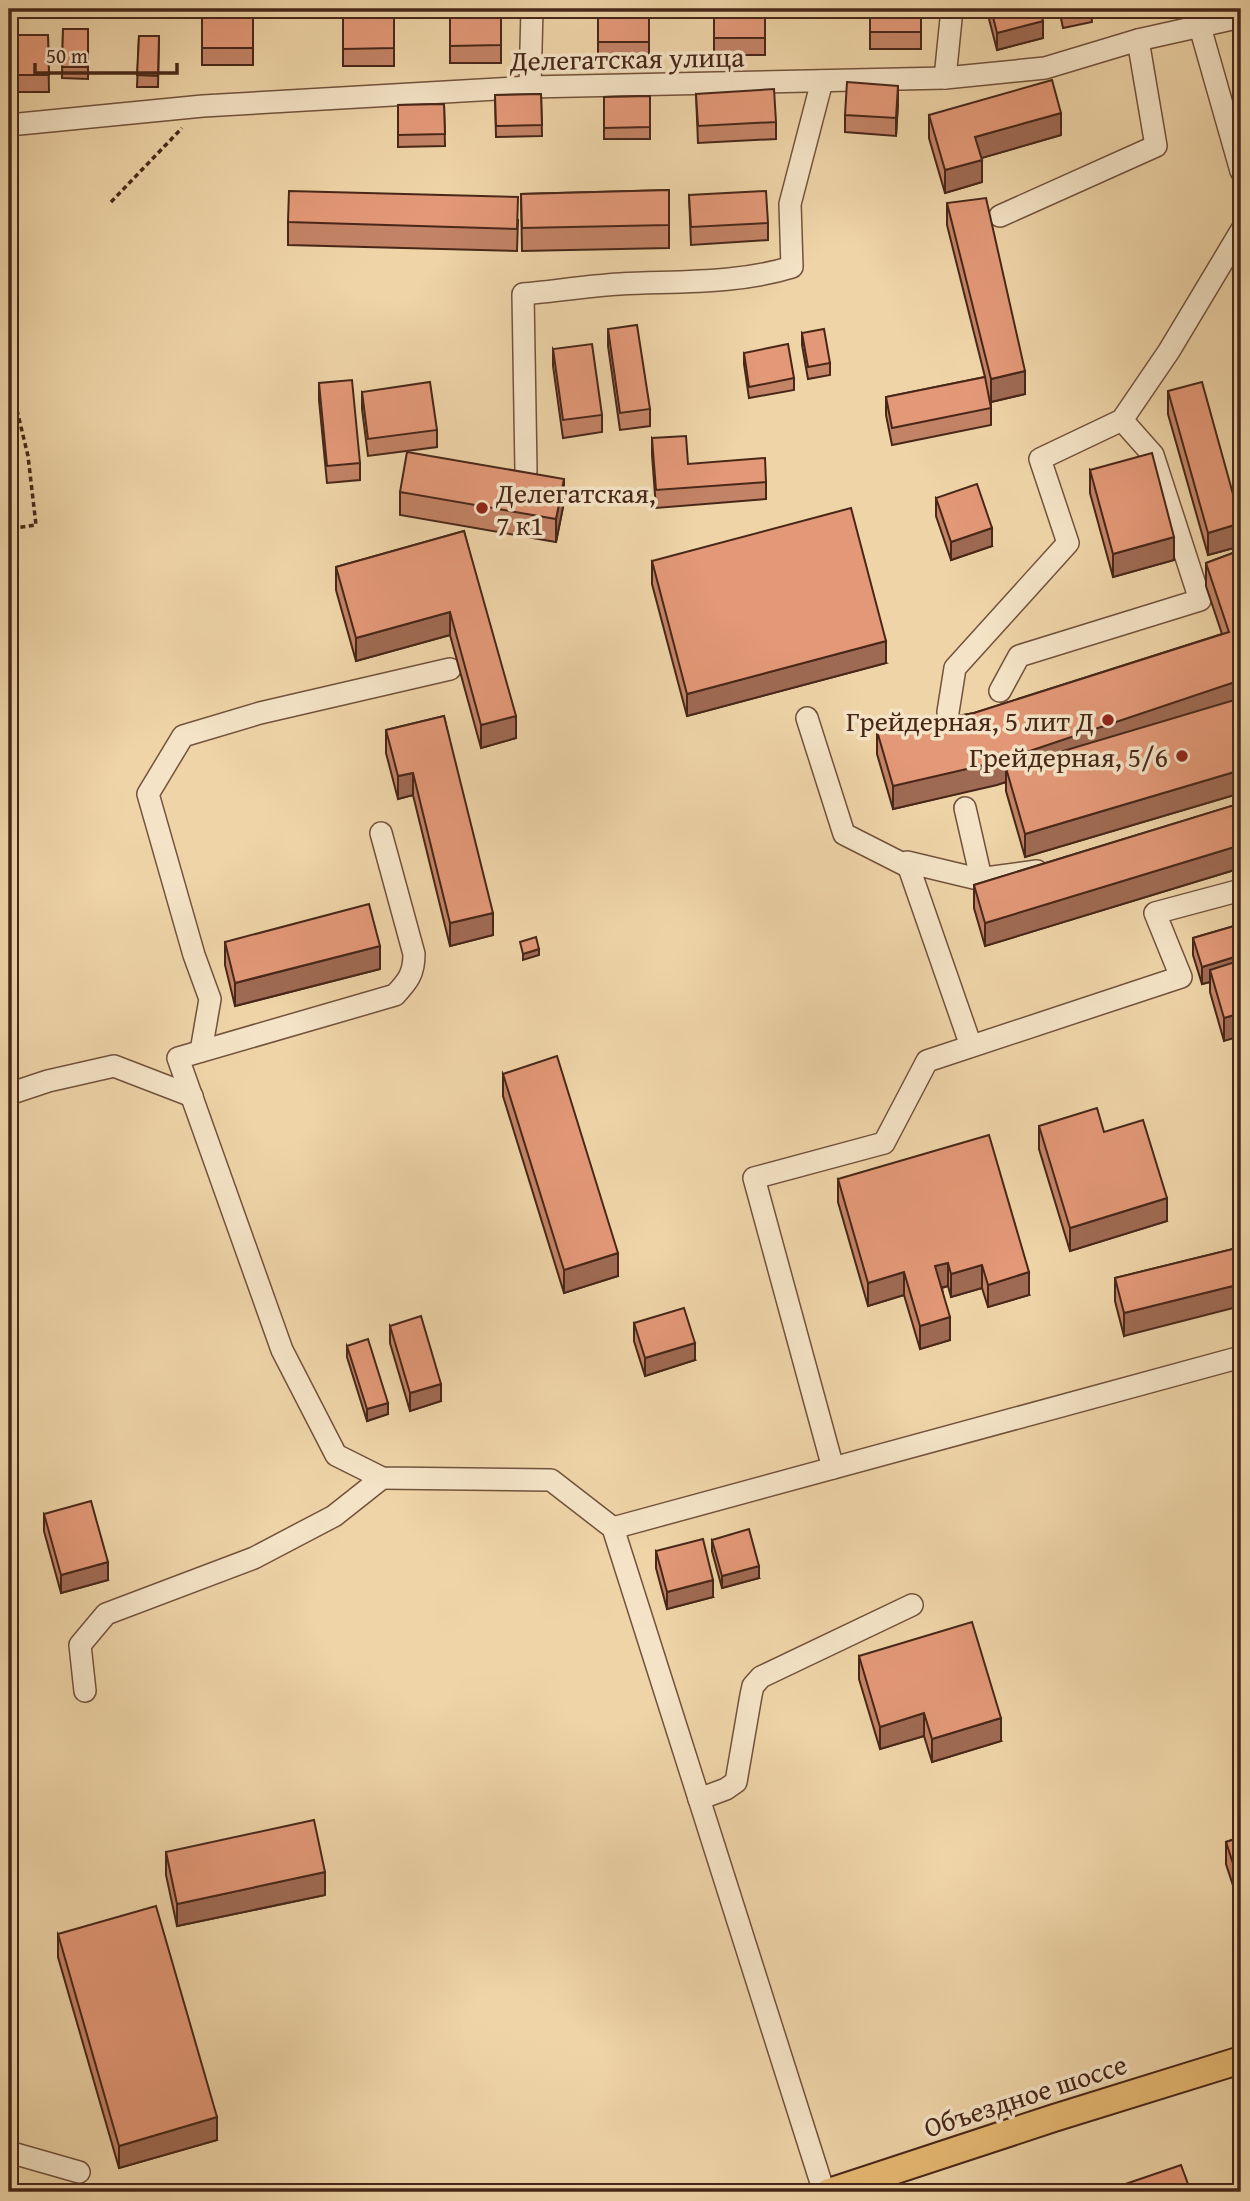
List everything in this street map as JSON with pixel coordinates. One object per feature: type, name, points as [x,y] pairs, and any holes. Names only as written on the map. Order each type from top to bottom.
[{"type":"main road","name":"Объездное шоссе","points":[[827,2192],[1241,2060]]},
{"type":"street","points":[[530,87],[532,9]]},
{"type":"street","points":[[945,78],[952,9]]},
{"type":"street","name":"Делегатская улица","points":[[9,125],[203,106],[530,87],[945,78],[1045,68],[1138,40],[1241,17]]},
{"type":"street","points":[[1200,27],[1241,171]]},
{"type":"street","points":[[1000,216],[1156,146],[1138,40]]},
{"type":"street","points":[[526,471],[523,294],[767,275],[792,267],[790,204],[822,81]]},
{"type":"street","points":[[948,712],[955,668],[1068,543],[1040,459],[1122,421],[1169,351],[1241,231]]},
{"type":"street","points":[[1000,691],[1019,656],[1199,600],[1153,455],[1122,421]]},
{"type":"street","points":[[201,1051],[210,999],[194,955],[148,794],[183,736],[260,713],[450,669]]},
{"type":"street","points":[[807,718],[844,834],[909,867]]},
{"type":"street","points":[[965,808],[981,878]]},
{"type":"street","points":[[381,833],[414,954],[410,979],[395,995],[178,1058],[282,1350],[336,1455],[382,1478],[551,1480],[613,1528],[827,2192]]},
{"type":"street","points":[[971,1046],[908,862],[981,878],[1063,867]]},
{"type":"street","points":[[833,1468],[754,1178],[884,1143],[927,1061],[1181,977],[1155,913],[1241,890]]},
{"type":"street","points":[[9,1094],[48,1081],[114,1066],[192,1096]]},
{"type":"street","points":[[613,1528],[1241,1357]]},
{"type":"street","points":[[85,1691],[80,1646],[106,1614],[254,1558],[334,1516],[382,1478]]},
{"type":"street","points":[[699,1800],[726,1790],[736,1782],[751,1695],[761,1677],[912,1605]]},
{"type":"street","points":[[9,2152],[79,2172]]},
{"type":"path","points":[[111,202],[203,106]]},
{"type":"path","points":[[9,377],[28,456],[36,525],[9,529]]},
{"type":"building","points":[[202,9],[253,9],[253,48],[202,48]]},
{"type":"building","points":[[343,9],[394,9],[394,48],[343,49]]},
{"type":"building","points":[[450,9],[501,9],[501,45],[450,46]]},
{"type":"building","points":[[598,9],[649,9],[649,42],[598,42]]},
{"type":"building","points":[[714,9],[765,9],[765,38],[714,38]]},
{"type":"building","points":[[870,9],[921,9],[921,32],[870,32]]},
{"type":"building","points":[[991,9],[1040,9],[1043,21],[997,33]]},
{"type":"building","points":[[1061,9],[1091,9],[1092,11],[1063,16]]},
{"type":"building","points":[[63,29],[88,29],[88,67],[62,67]]},
{"type":"building","points":[[9,35],[48,35],[49,75],[9,75]]},
{"type":"building","points":[[139,36],[159,36],[158,76],[137,75]]},
{"type":"building","points":[[1052,80],[1061,113],[975,137],[982,160],[945,170],[929,115]]},
{"type":"building","points":[[847,82],[898,86],[896,118],[845,115]]},
{"type":"building","points":[[774,89],[776,122],[698,126],[696,94]]},
{"type":"building","points":[[541,94],[542,125],[496,126],[495,95]]},
{"type":"building","points":[[650,96],[650,127],[604,128],[604,97]]},
{"type":"building","points":[[444,104],[445,134],[398,135],[398,105]]},
{"type":"building","points":[[669,190],[669,225],[522,228],[521,194]]},
{"type":"building","points":[[289,191],[518,197],[517,229],[288,222]]},
{"type":"building","points":[[766,191],[768,223],[691,227],[689,195]]},
{"type":"building","points":[[986,198],[1025,371],[991,379],[947,203]]},
{"type":"building","points":[[637,325],[650,409],[620,413],[608,329]]},
{"type":"building","points":[[824,329],[830,363],[808,367],[802,333]]},
{"type":"building","points":[[592,344],[602,415],[563,420],[553,349]]},
{"type":"building","points":[[788,344],[794,378],[749,387],[744,353]]},
{"type":"building","points":[[985,377],[991,408],[892,428],[886,397]]},
{"type":"building","points":[[352,380],[360,463],[327,466],[319,383]]},
{"type":"building","points":[[430,382],[437,430],[368,439],[362,392]]},
{"type":"building","points":[[1202,382],[1241,523],[1208,533],[1168,391]]},
{"type":"building","points":[[686,436],[688,464],[765,458],[766,482],[656,490],[652,438]]},
{"type":"building","points":[[407,452],[564,479],[556,519],[400,492]]},
{"type":"building","points":[[1152,453],[1174,537],[1113,554],[1090,470]]},
{"type":"building","points":[[977,484],[992,528],[951,542],[936,498]]},
{"type":"building","points":[[851,508],[886,641],[687,694],[652,561]]},
{"type":"building","points":[[464,531],[516,716],[481,725],[450,612],[356,638],[336,567]]},
{"type":"building","points":[[1241,550],[1241,680],[997,762],[893,786],[877,731],[974,713],[1229,632],[1206,563]]},
{"type":"building","name":"Грейдерная, 5/6","points":[[1241,698],[1241,770],[1025,834],[1006,768]]},
{"type":"building","points":[[444,716],[493,913],[450,923],[413,773],[398,776],[386,730]]},
{"type":"building","points":[[1241,803],[1241,845],[985,923],[974,885]]},
{"type":"building","points":[[369,904],[380,946],[235,983],[225,942]]},
{"type":"building","points":[[1241,924],[1241,955],[1202,967],[1193,938]]},
{"type":"building","points":[[536,937],[539,949],[523,954],[520,942]]},
{"type":"building","points":[[1241,960],[1241,1013],[1224,1018],[1210,970]]},
{"type":"building","points":[[557,1056],[618,1253],[564,1270],[503,1074]]},
{"type":"building","points":[[1097,1108],[1104,1132],[1143,1120],[1167,1198],[1070,1228],[1039,1126]]},
{"type":"building","points":[[989,1135],[1029,1272],[988,1285],[982,1265],[951,1274],[948,1263],[935,1266],[950,1317],[920,1326],[904,1272],[868,1283],[838,1179]]},
{"type":"building","points":[[1241,1247],[1241,1284],[1124,1313],[1115,1278]]},
{"type":"building","points":[[684,1308],[695,1343],[645,1358],[634,1323]]},
{"type":"building","points":[[421,1316],[441,1384],[410,1393],[390,1326]]},
{"type":"building","points":[[368,1339],[388,1403],[367,1409],[347,1346]]},
{"type":"building","points":[[91,1501],[108,1562],[61,1575],[44,1514]]},
{"type":"building","points":[[749,1529],[759,1566],[722,1576],[712,1540]]},
{"type":"building","points":[[703,1539],[713,1580],[667,1592],[656,1551]]},
{"type":"building","points":[[972,1622],[1001,1718],[932,1739],[924,1713],[880,1727],[859,1656]]},
{"type":"building","points":[[314,1820],[325,1872],[177,1904],[166,1852]]},
{"type":"building","points":[[1241,1837],[1241,1888],[1226,1842]]},
{"type":"building","points":[[156,1906],[217,2117],[119,2146],[58,1934]]},
{"type":"building","points":[[1181,2165],[1191,2192],[1102,2192]]},
{"type":"place","name":"Делегатская, 7 к1","points":[[482,508]]},
{"type":"place","name":"Грейдерная, 5 лит Д","points":[[1108,720]]},
{"type":"place","name":"Грейдерная, 5/6","points":[[1182,756]]}]
